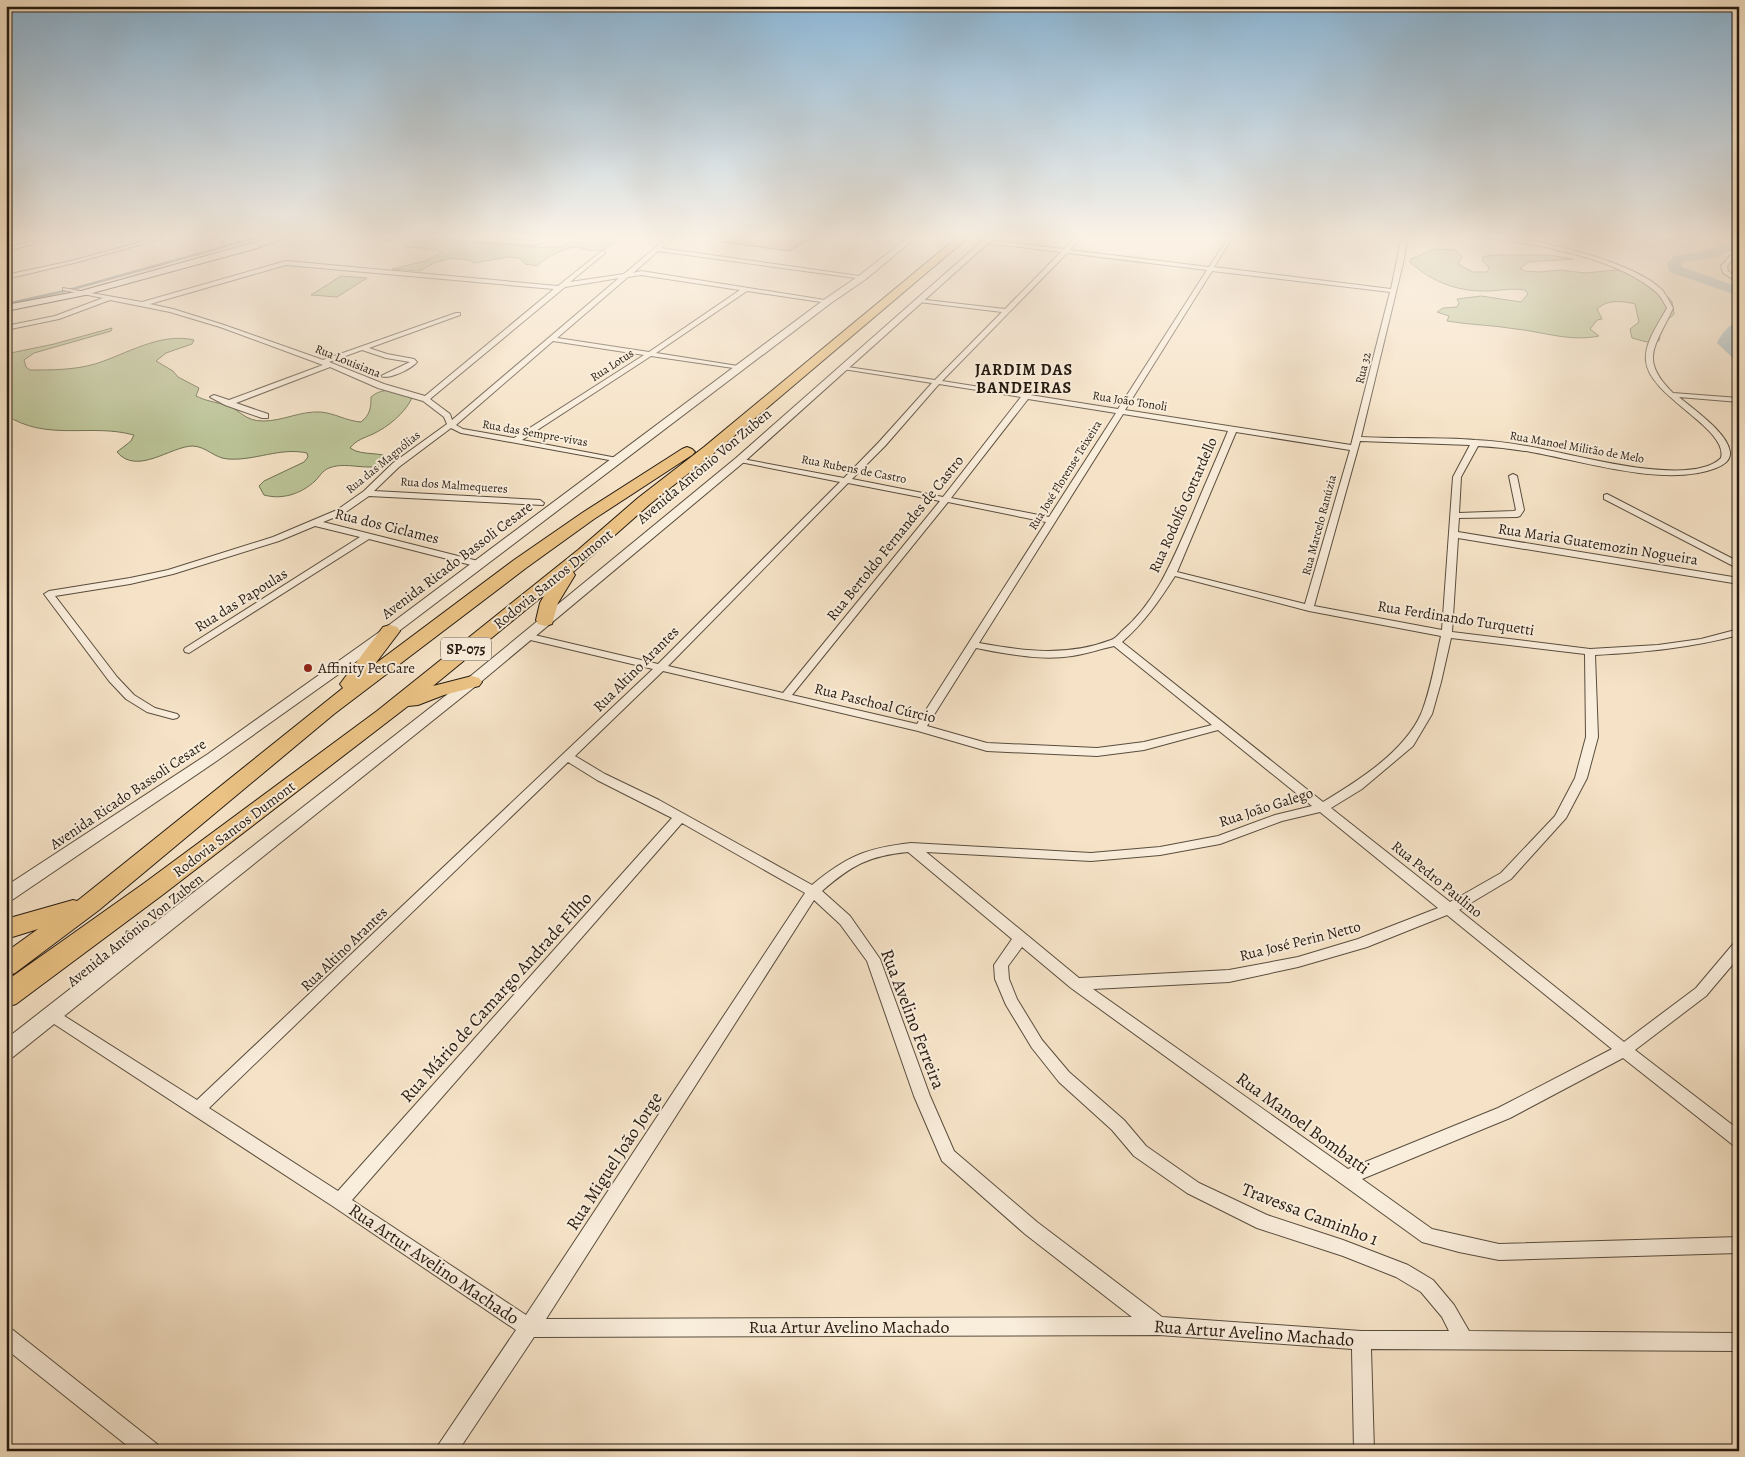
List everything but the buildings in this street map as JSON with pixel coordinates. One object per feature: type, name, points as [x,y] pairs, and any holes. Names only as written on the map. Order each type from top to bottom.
[{"type":"highway","name":"Rodovia Santos Dumont","points":[[6,966],[90,904],[327,710],[520,564],[588,516],[695,447],[868,303]]},
{"type":"highway","name":"Rodovia Santos Dumont","points":[[6,996],[152,890],[384,715],[584,554],[644,501],[709,450],[883,303]]},
{"type":"highway","points":[[545,620],[549,603],[558,586],[584,554]]},
{"type":"highway","points":[[327,710],[367,663],[390,631]]},
{"type":"highway","points":[[384,715],[423,696],[472,682]]},
{"type":"highway","points":[[6,929],[90,904]]},
{"type":"main road","points":[[6,308],[30,303]]},
{"type":"street","points":[[6,328],[57,318],[96,303]]},
{"type":"street","name":"Rua Louisiana","points":[[138,303],[222,326],[381,386],[426,399],[447,416],[451,425]]},
{"type":"street","points":[[426,399],[543,303]]},
{"type":"street","name":"Rua das Magnólias","points":[[173,716],[151,710],[130,697],[113,679],[49,594],[130,581],[170,572],[276,539],[340,512],[367,493],[396,465],[451,425],[594,303]]},
{"type":"street","name":"Rua Lotus","points":[[515,441],[725,303]]},
{"type":"street","name":"Avenida Ricado Bassoli Cesare","points":[[6,895],[213,757],[390,631],[825,303]]},
{"type":"street","name":"Avenida Antônio Von Zuben","points":[[6,1051],[53,1016],[472,682],[740,460],[916,303]]},
{"type":"street","points":[[943,303],[1006,311]]},
{"type":"street","name":"Rua Altino Arantes","points":[[197,1110],[661,667],[882,444],[937,382],[1014,303]]},
{"type":"street","name":"Rua José Florense Teixeira","points":[[920,728],[1188,303]]},
{"type":"street","name":"Rua 32","points":[[1355,443],[1390,303]]},
{"type":"street","name":"Rua Manoel Militão de Melo","points":[[1355,443],[1475,442],[1537,450],[1611,466],[1650,471],[1695,471],[1721,463],[1726,457],[1726,450],[1719,437],[1661,384],[1652,373],[1649,361],[1652,348],[1670,308],[1669,303]]},
{"type":"street","points":[[228,403],[362,348],[458,314]]},
{"type":"street","points":[[554,339],[738,368]]},
{"type":"street","points":[[362,348],[414,362],[412,365],[385,376]]},
{"type":"street","name":"Rua João Tonoli","points":[[843,367],[1233,429],[1355,443]]},
{"type":"street","points":[[1674,395],[1739,400]]},
{"type":"street","name":"Rua Bertoldo Fernandes de Castro","points":[[785,696],[946,499],[1026,396]]},
{"type":"street","points":[[214,397],[264,416]]},
{"type":"street","name":"Rua das Sempre-vivas","points":[[451,425],[461,431],[617,460]]},
{"type":"street","name":"Rua Rodolfo Gottardello","points":[[974,645],[1018,654],[1045,655],[1073,653],[1116,642],[1133,627],[1151,606],[1172,573],[1233,429]]},
{"type":"street","name":"Rua João Galego","points":[[813,891],[844,865],[867,854],[883,850],[911,847],[1091,857],[1160,851],[1220,840],[1279,818],[1321,808],[1358,786],[1409,743],[1426,714],[1436,682],[1447,634],[1457,477],[1473,450],[1475,442]]},
{"type":"street","name":"Rua Marcelo Ranúzia","points":[[1309,608],[1355,443]]},
{"type":"street","name":"Rua Rubens de Castro","points":[[740,460],[1052,520]]},
{"type":"street","points":[[1454,516],[1517,514],[1520,510],[1513,476]]},
{"type":"street","name":"Rua dos Malmequeres","points":[[367,493],[540,503]]},
{"type":"street","points":[[1607,497],[1739,566]]},
{"type":"street","name":"Rua dos Ciclames","points":[[316,523],[479,564]]},
{"type":"street","name":"Rua Maria Guatemozin Nogueira","points":[[1452,534],[1739,581]]},
{"type":"street","name":"Rua das Papoulas","points":[[189,650],[368,536]]},
{"type":"street","name":"Rua Ferdinando Turquetti","points":[[1172,573],[1309,608],[1447,634],[1590,652],[1658,648],[1701,642],[1739,632]]},
{"type":"street","name":"Rua Paschoal Cúrcio","points":[[526,636],[920,728],[987,748],[1097,752],[1144,746],[1220,726]]},
{"type":"street","name":"Rua Pedro Paulino","points":[[1116,642],[1321,808],[1739,1140]]},
{"type":"street","name":"Rua José Perin Netto","points":[[1076,984],[1229,976],[1298,962],[1362,943],[1449,909],[1506,876],[1560,818],[1581,778],[1592,736],[1590,652]]},
{"type":"street","name":"Rua Avelino Ferreira","points":[[568,757],[601,777],[680,817],[813,891],[844,920],[873,960],[922,1096],[948,1156],[1031,1228],[1159,1326]]},
{"type":"street","name":"Rua Mário de Camargo Andrade Filho","points":[[340,1201],[680,817]]},
{"type":"street","name":"Rua Manoel Bombatti","points":[[911,847],[1076,984],[1428,1236],[1500,1252],[1739,1245]]},
{"type":"street","name":"Rua Miguel João Jorge","points":[[446,1451],[813,891]]},
{"type":"street","name":"Travessa Caminho 1","points":[[1020,939],[1001,965],[1002,978],[1012,1001],[1037,1044],[1064,1077],[1118,1125],[1140,1151],[1193,1188],[1263,1222],[1343,1248],[1402,1270],[1427,1286],[1448,1311],[1464,1340]]},
{"type":"street","points":[[1345,1178],[1504,1113],[1624,1050],[1701,992],[1739,947]]},
{"type":"street","name":"Rua Artur Avelino Machado","points":[[53,1016],[340,1201],[528,1328],[1159,1326],[1361,1340],[1739,1342]]},
{"type":"street","points":[[6,1337],[143,1449]]},
{"type":"street","points":[[1361,1340],[1364,1451]]},
{"type":"green space","points":[[1459,303],[1608,303],[1597,309],[1602,319],[1597,320],[1590,329],[1599,336],[1588,338],[1567,337],[1447,321],[1449,316],[1437,312],[1443,308],[1457,307]]},
{"type":"green space","points":[[1630,303],[1672,303],[1674,314],[1656,331],[1660,337],[1659,341],[1647,342],[1632,338],[1630,329],[1639,322],[1635,304]]},
{"type":"green space","points":[[112,328],[111,331],[34,353],[24,360],[26,367],[30,370],[55,370],[79,367],[107,360],[156,341],[181,338],[194,340],[192,344],[166,353],[156,361],[173,371],[178,377],[199,388],[196,396],[226,405],[257,421],[270,421],[305,413],[320,412],[361,422],[369,411],[371,397],[380,392],[397,391],[412,398],[405,409],[384,428],[358,441],[350,448],[355,451],[383,455],[394,460],[378,466],[345,465],[329,468],[310,486],[291,495],[278,497],[264,495],[259,486],[264,481],[304,462],[308,457],[307,453],[287,452],[228,459],[193,446],[184,447],[144,461],[134,461],[125,459],[117,452],[131,441],[134,435],[118,432],[37,428],[21,423],[6,415],[6,354],[54,344]]},
{"type":"waterway","points":[[6,304],[11,303]]},
{"type":"waterway","points":[[1739,327],[1729,335],[1725,343],[1739,354]]},
{"type":"place","name":"Affinity PetCare","points":[[308,668]]},
{"type":"district","name":"JARDIM DAS BANDEIRAS","points":[[1024,379]]}]
